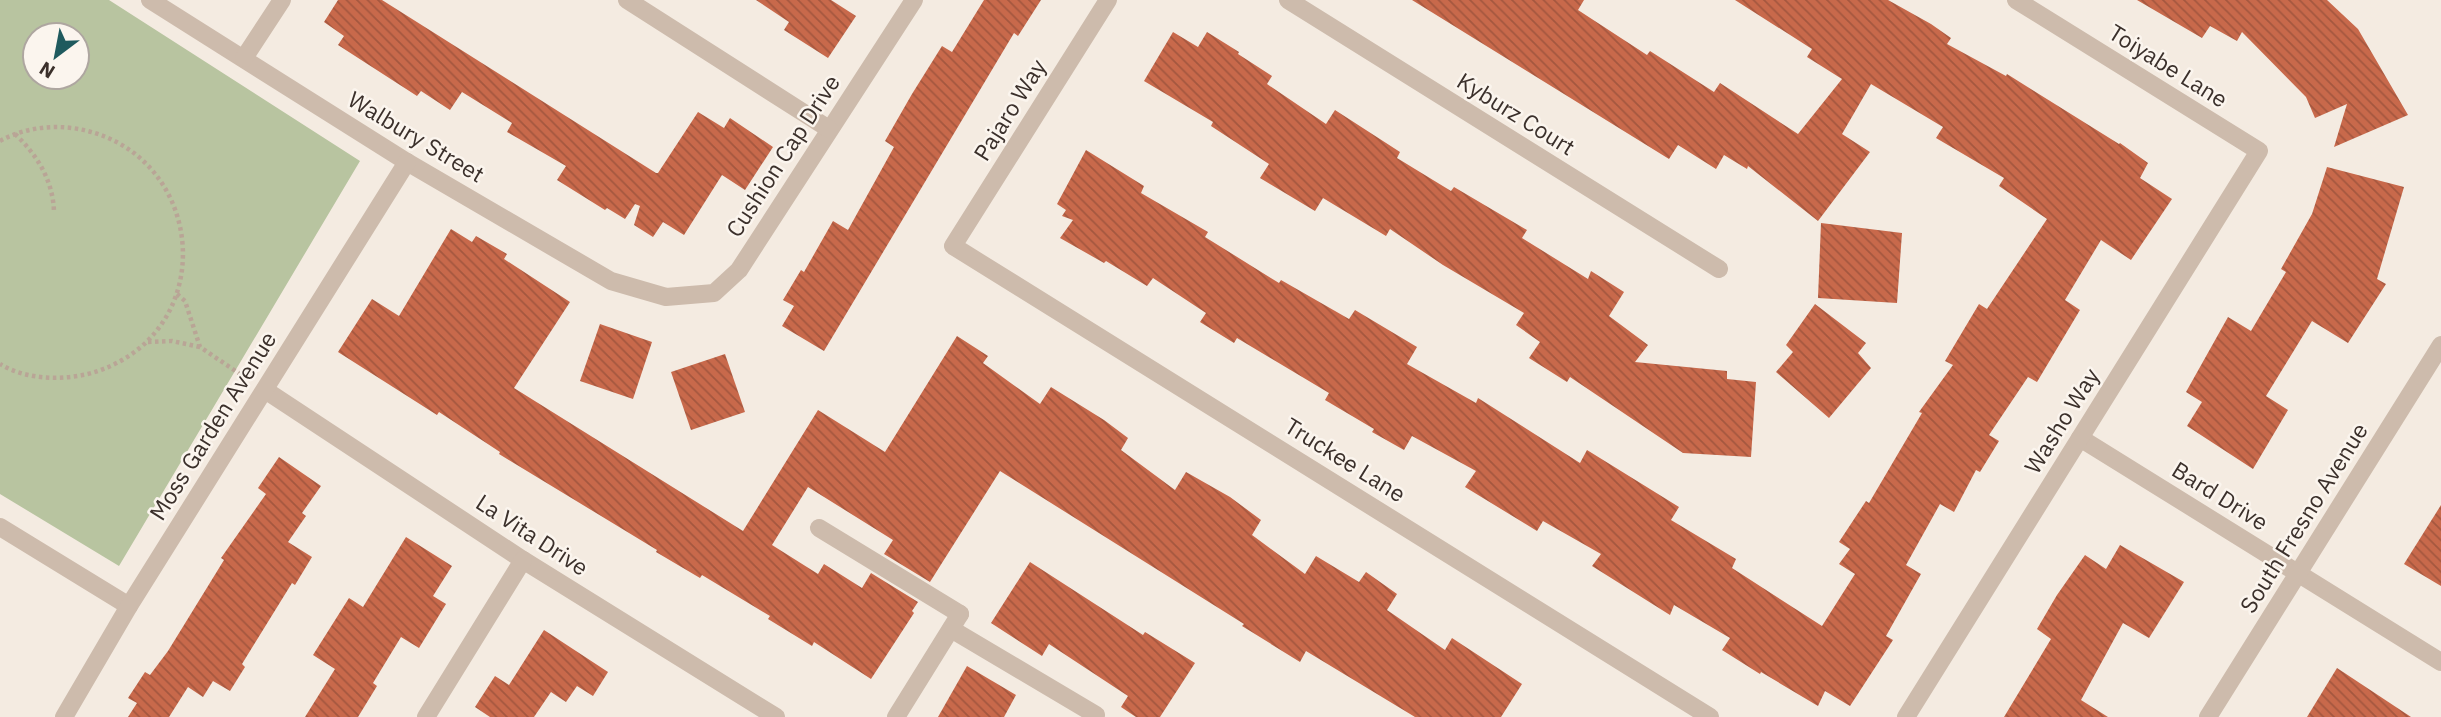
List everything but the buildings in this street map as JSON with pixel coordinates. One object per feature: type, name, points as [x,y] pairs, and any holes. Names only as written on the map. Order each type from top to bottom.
[{"type":"street","name":"Walbury Street","points":[[150,0],[407,162],[611,281],[666,297]]},
{"type":"street","points":[[244,58],[282,0]]},
{"type":"street","points":[[627,0],[830,129]]},
{"type":"street","name":"Cushion Cap Drive","points":[[666,297],[714,293],[739,270],[914,0]]},
{"type":"street","name":"Pajaro Way","points":[[953,246],[1108,0]]},
{"type":"street","name":"Kyburz Court","points":[[1288,0],[1719,269]]},
{"type":"street","name":"Toiyabe Lane","points":[[2016,0],[2259,151]]},
{"type":"street","name":"Washo Way","points":[[1906,717],[2259,151]]},
{"type":"street","name":"Moss Garden Avenue","points":[[64,717],[129,606],[407,162]]},
{"type":"street","name":"Truckee Lane","points":[[953,246],[1710,717]]},
{"type":"street","name":"South Fresno Avenue","points":[[2208,717],[2441,345]]},
{"type":"street","name":"La Vita Drive","points":[[265,390],[523,560],[776,717]]},
{"type":"street","name":"Bard Drive","points":[[2080,438],[2441,662]]},
{"type":"street","points":[[0,527],[129,606]]},
{"type":"street","points":[[819,528],[1096,715]]},
{"type":"street","points":[[426,717],[523,560]]},
{"type":"street","points":[[896,717],[956,622]]},
{"type":"path","points":[[0,141],[15,133],[54,126],[95,131],[131,149],[160,178],[178,214],[184,254],[177,293],[165,319],[147,342],[117,364],[82,377],[44,378],[0,364]]},
{"type":"path","points":[[15,133],[41,165],[48,182],[54,212]]},
{"type":"path","points":[[177,293],[185,301],[200,347]]},
{"type":"path","points":[[147,342],[172,341],[200,347],[265,390]]},
{"type":"green space","points":[[0,0],[109,0],[360,161],[119,566],[0,494]]}]
